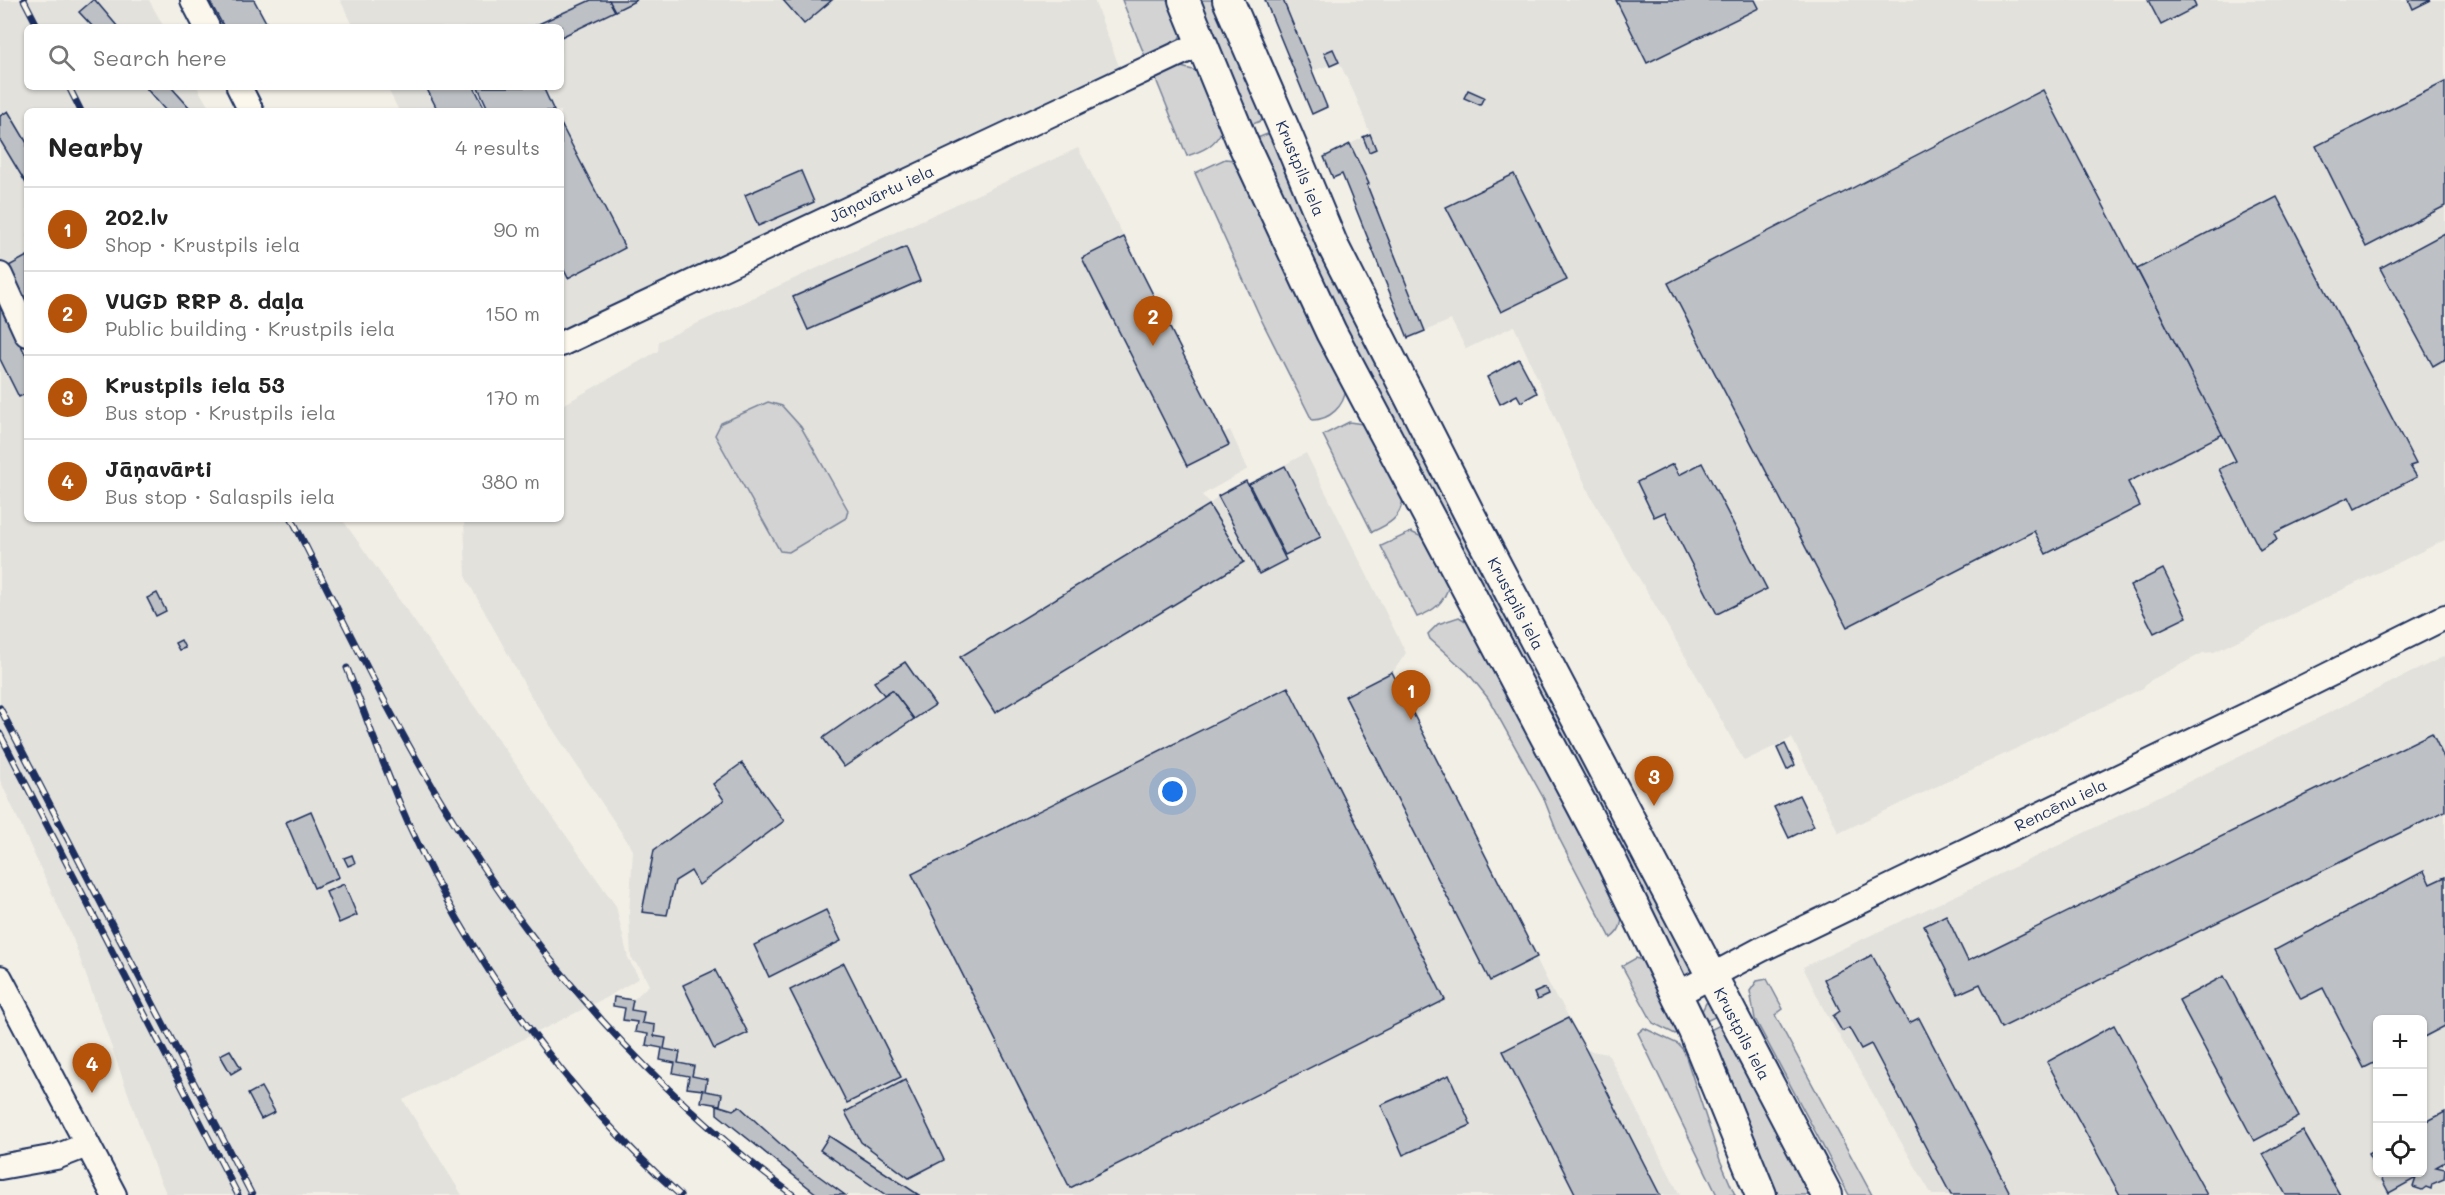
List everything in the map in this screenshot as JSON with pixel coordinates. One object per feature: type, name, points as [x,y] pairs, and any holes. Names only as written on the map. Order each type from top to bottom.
[{"type":"main road","points":[[1184,0],[1241,139],[1331,332],[1610,858],[1694,1031],[1761,1195]]},
{"type":"main road","name":"Krustpils iela","points":[[1227,0],[1333,246],[1479,534],[1827,1195]]},
{"type":"street","points":[[193,0],[205,24]]},
{"type":"street","name":"Jāņavārtu iela","points":[[564,343],[1202,44]]},
{"type":"street","points":[[240,90],[250,108]]},
{"type":"street","points":[[0,275],[24,327]]},
{"type":"street","name":"Rencēnu iela","points":[[1676,995],[1712,975],[2445,617]]},
{"type":"street","points":[[0,978],[114,1195]]},
{"type":"street","points":[[0,1167],[56,1157],[87,1145]]},
{"type":"shaded area","points":[[0,0],[149,0],[162,24],[24,24],[24,90],[199,90],[209,108],[24,108],[24,522],[344,522],[616,906],[628,958],[639,978],[611,995],[403,1100],[462,1195],[167,1195],[155,1169],[73,939],[0,780]]},
{"type":"shaded area","points":[[340,0],[1094,0],[1119,66],[564,330],[564,108],[398,108],[388,90],[564,90],[564,24],[352,24]]},
{"type":"shaded area","points":[[1122,0],[1173,0],[1182,31],[1178,42],[1147,61]]},
{"type":"shaded area","points":[[1197,0],[1213,0],[1264,115],[1263,120],[1253,124],[1247,121]]},
{"type":"shaded area","points":[[1265,0],[2445,0],[2445,540],[2214,652],[2203,653],[2151,680],[2143,688],[1839,833],[1792,738],[1744,761],[1590,495],[1514,326],[1466,349],[1451,320],[1408,338],[1342,175],[1333,178],[1324,157],[1370,134],[1355,95],[1339,62],[1312,71],[1327,107],[1312,114]]},
{"type":"shaded area","points":[[1181,67],[1197,71],[1222,130],[1212,144],[1187,156],[1155,77]]},
{"type":"shaded area","points":[[1270,133],[1698,970],[1686,981],[1316,276],[1255,139]]},
{"type":"shaded area","points":[[1078,148],[1124,237],[1095,252],[1187,466],[1229,445],[1223,433],[1230,430],[1248,469],[1202,495],[1210,504],[1218,496],[1246,481],[1249,484],[1306,453],[1406,653],[1393,672],[1556,998],[1560,1001],[1586,1050],[1608,1054],[1680,1195],[818,1195],[717,1114],[716,1105],[701,1102],[703,1091],[687,1088],[688,1076],[673,1073],[675,1063],[660,1060],[661,1048],[646,1045],[648,1034],[635,1032],[637,1022],[623,1020],[624,1008],[613,1006],[614,997],[633,1000],[649,985],[641,969],[631,958],[629,915],[633,850],[532,698],[466,578],[464,522],[564,522],[564,404],[658,351],[659,341]]},
{"type":"shaded area","points":[[1225,159],[1235,160],[1346,389],[1339,406],[1325,418],[1312,420],[1262,321],[1195,173]]},
{"type":"shaded area","points":[[768,402],[782,406],[801,427],[848,510],[846,518],[789,552],[780,551],[715,435],[721,423]]},
{"type":"shaded area","points":[[1349,422],[1363,424],[1403,499],[1402,506],[1393,520],[1372,532],[1323,435]]},
{"type":"shaded area","points":[[1411,532],[1426,539],[1449,585],[1438,606],[1417,617],[1381,546]]},
{"type":"shaded area","points":[[1459,617],[1472,625],[1622,913],[1620,927],[1611,938],[1560,840],[1544,799],[1488,698],[1468,673],[1430,639],[1428,634],[1438,624]]},
{"type":"shaded area","points":[[2445,656],[2445,1195],[1932,1195],[1823,1008],[1803,967],[1961,893]]},
{"type":"shaded area","points":[[1636,958],[1644,961],[1683,1031],[1675,1034],[1653,1023],[1622,966]]},
{"type":"shaded area","points":[[1767,979],[1783,1009],[1775,1015],[1872,1195],[1849,1195],[1755,1019],[1750,991],[1757,981]]},
{"type":"shaded area","points":[[1711,1002],[1721,1014],[1704,1022],[1700,1015],[1706,1003]]},
{"type":"shaded area","points":[[1726,1022],[1817,1195],[1778,1195],[1708,1031]]},
{"type":"shaded area","points":[[1644,1028],[1678,1044],[1684,1051],[1720,1160],[1735,1195],[1717,1195],[1638,1033]]},
{"type":"building","points":[[95,0],[115,24],[90,24],[79,12]]},
{"type":"building","points":[[209,0],[254,0],[267,24],[222,24]]},
{"type":"building","points":[[591,0],[609,0],[615,11],[564,36],[564,24],[539,24]]},
{"type":"building","points":[[609,0],[637,0],[615,11]]},
{"type":"building","points":[[783,0],[832,0],[804,24]]},
{"type":"building","points":[[1265,0],[1283,0],[1327,107],[1312,114]]},
{"type":"building","points":[[1616,0],[1755,0],[1759,8],[1647,63]]},
{"type":"building","points":[[2148,0],[2193,0],[2196,7],[2161,25]]},
{"type":"building","points":[[2409,0],[2431,0],[2413,9]]},
{"type":"building","points":[[1333,49],[1339,62],[1330,66],[1324,53]]},
{"type":"building","points":[[2445,82],[2445,206],[2366,247],[2316,146]]},
{"type":"building","points":[[148,90],[174,90],[189,107],[188,108],[163,108]]},
{"type":"building","points":[[428,90],[476,90],[484,108],[436,108]]},
{"type":"building","points":[[479,90],[544,90],[553,108],[488,108]]},
{"type":"building","points":[[1468,90],[1484,97],[1480,105],[1464,98]]},
{"type":"building","points":[[2043,90],[2223,434],[2128,482],[2140,506],[2046,554],[2034,531],[1847,627],[1668,283]]},
{"type":"building","points":[[8,111],[24,138],[24,180],[0,140],[0,116]]},
{"type":"building","points":[[564,130],[625,248],[568,278],[564,270]]},
{"type":"building","points":[[1370,134],[1376,149],[1369,152],[1363,137]]},
{"type":"building","points":[[1350,144],[1369,184],[1367,185],[1425,331],[1408,338],[1342,174],[1333,178],[1324,157]]},
{"type":"building","points":[[801,171],[814,202],[758,226],[745,195]]},
{"type":"building","points":[[1514,174],[1567,280],[1501,312],[1446,207]]},
{"type":"building","points":[[2277,197],[2416,464],[2410,466],[2417,477],[2355,509],[2349,497],[2274,533],[2277,539],[2260,550],[2219,469],[2236,461],[2137,269]]},
{"type":"building","points":[[2445,233],[2445,359],[2433,366],[2380,268]]},
{"type":"building","points":[[1124,237],[1229,445],[1187,466],[1082,258]]},
{"type":"building","points":[[906,247],[920,281],[808,330],[793,297]]},
{"type":"building","points":[[24,258],[24,298],[7,267]]},
{"type":"building","points":[[0,302],[24,352],[24,394],[19,397],[0,359]]},
{"type":"building","points":[[1519,359],[1537,393],[1521,402],[1517,395],[1500,404],[1487,377]]},
{"type":"building","points":[[1702,463],[1767,589],[1717,614],[1665,512],[1654,517],[1637,482],[1673,464],[1679,475]]},
{"type":"building","points":[[1285,466],[1321,537],[1285,555],[1249,484]]},
{"type":"building","points":[[1246,481],[1286,560],[1259,574],[1218,496]]},
{"type":"building","points":[[1209,505],[1244,562],[995,713],[960,657]]},
{"type":"building","points":[[2163,569],[2187,617],[2154,633],[2130,586]]},
{"type":"building","points":[[157,593],[166,611],[156,616],[147,598]]},
{"type":"building","points":[[181,640],[185,648],[179,650],[175,643]]},
{"type":"building","points":[[905,662],[935,705],[914,719],[892,690],[884,695],[874,682]]},
{"type":"building","points":[[1392,672],[1537,957],[1490,981],[1345,696]]},
{"type":"building","points":[[1288,687],[1445,1000],[1070,1188],[912,874]]},
{"type":"building","points":[[892,690],[914,719],[844,767],[823,738]]},
{"type":"building","points":[[2432,733],[2445,760],[2445,811],[2001,1028],[1980,984],[1958,994],[1924,926],[1946,915],[1968,961]]},
{"type":"building","points":[[1785,744],[1795,765],[1787,770],[1777,748]]},
{"type":"building","points":[[742,763],[784,821],[699,885],[691,871],[675,881],[667,915],[642,912],[654,850],[724,800],[713,784]]},
{"type":"building","points":[[1799,795],[1814,826],[1789,838],[1774,807]]},
{"type":"building","points":[[311,811],[339,877],[314,888],[286,822]]},
{"type":"building","points":[[352,855],[355,863],[348,866],[344,858]]},
{"type":"building","points":[[2424,871],[2430,884],[2445,877],[2445,1026],[2427,1035],[2427,1015],[2373,1015],[2373,1064],[2364,1068],[2323,988],[2301,999],[2275,950]]},
{"type":"building","points":[[344,884],[357,915],[339,923],[326,892]]},
{"type":"building","points":[[826,910],[841,941],[769,977],[754,945]]},
{"type":"building","points":[[1872,955],[1909,1023],[1919,1018],[2011,1195],[1951,1195],[1871,1044],[1861,1049],[1849,1028],[1842,1031],[1833,1016],[1840,1011],[1824,979]]},
{"type":"building","points":[[844,963],[901,1077],[847,1103],[790,990]]},
{"type":"building","points":[[715,970],[748,1033],[714,1049],[683,985]]},
{"type":"building","points":[[2224,976],[2299,1117],[2254,1141],[2179,1000]]},
{"type":"building","points":[[1545,988],[1548,995],[1537,1000],[1534,993]]},
{"type":"building","points":[[614,997],[633,1000],[631,1010],[644,1012],[642,1023],[655,1025],[654,1036],[666,1038],[664,1049],[680,1052],[678,1063],[694,1066],[692,1076],[707,1079],[705,1091],[722,1094],[720,1105],[701,1102],[703,1090],[687,1088],[689,1076],[673,1073],[675,1063],[660,1060],[662,1048],[646,1045],[648,1034],[635,1032],[637,1022],[623,1020],[625,1008],[613,1006]]},
{"type":"building","points":[[1568,1018],[1660,1195],[1576,1195],[1503,1051]]},
{"type":"building","points":[[2114,1025],[2207,1195],[2120,1195],[2047,1062]]},
{"type":"building","points":[[230,1050],[241,1068],[231,1074],[220,1055]]},
{"type":"building","points":[[1449,1075],[1471,1125],[1403,1155],[1381,1105]]},
{"type":"building","points":[[905,1080],[944,1160],[909,1178],[861,1142],[845,1112]]},
{"type":"building","points":[[261,1087],[275,1112],[261,1119],[248,1094]]},
{"type":"building","points":[[717,1105],[733,1110],[739,1106],[801,1163],[845,1195],[818,1195],[717,1114]]},
{"type":"building","points":[[2445,1112],[2445,1162],[2436,1167],[2445,1169],[2444,1179],[2432,1184],[2431,1189],[2426,1187],[2422,1190],[2413,1187],[2416,1178],[2389,1193],[2381,1177],[2427,1177],[2427,1121]]},
{"type":"building","points":[[2303,1131],[2340,1195],[2286,1195],[2263,1154]]},
{"type":"building","points":[[829,1136],[919,1195],[886,1195],[820,1150]]},
{"type":"building","points":[[2373,1151],[2373,1163],[2368,1154]]},
{"type":"railway","points":[[24,0],[36,24]]},
{"type":"railway","points":[[70,90],[80,108]]},
{"type":"railway","points":[[294,522],[410,748],[488,875],[525,927],[606,1025],[650,1071],[696,1115],[793,1195]]},
{"type":"railway","points":[[347,668],[409,825],[462,927],[526,1024],[561,1070],[638,1156],[680,1195]]},
{"type":"railway","points":[[0,708],[252,1195]]},
{"type":"railway","points":[[0,734],[238,1195]]},
{"type":"place","name":"VUGD RRP 8. daļa","points":[[1153,346]]},
{"type":"place","name":"202.lv","points":[[1411,720]]},
{"type":"place","name":"Krustpils iela 53","points":[[1654,806]]},
{"type":"place","name":"Jāņavārti","points":[[92,1093]]}]
